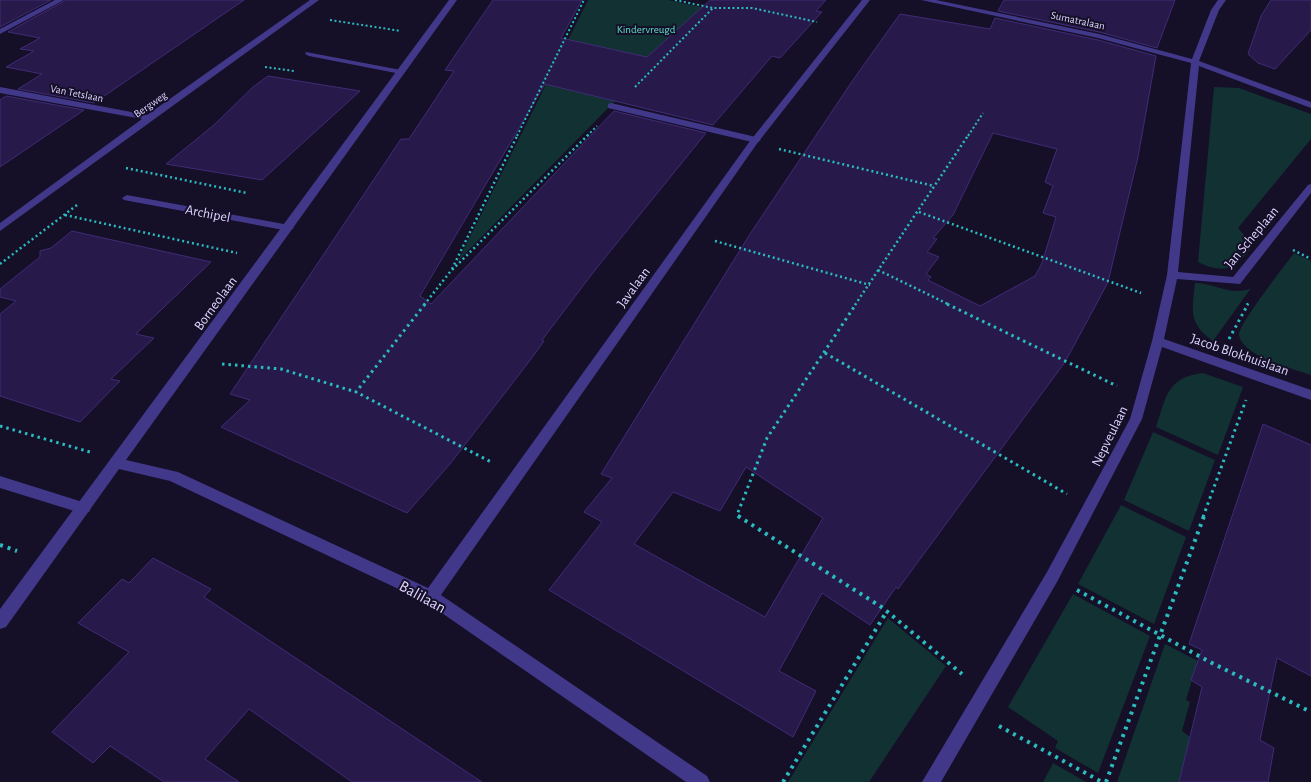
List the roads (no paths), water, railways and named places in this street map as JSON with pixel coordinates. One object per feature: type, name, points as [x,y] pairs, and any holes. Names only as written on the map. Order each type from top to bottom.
[{"type":"street","points":[[0,32],[60,0]]},
{"type":"street","name":"Bergweg","points":[[0,228],[149,118],[315,0]]},
{"type":"street","name":"Borneolaan","points":[[0,622],[454,0]]},
{"type":"street","name":"Javalaan","points":[[431,597],[690,234],[754,141],[866,0]]},
{"type":"street","name":"Sumatralaan","points":[[925,0],[1099,36],[1194,62]]},
{"type":"street","name":"Nepveulaan","points":[[931,782],[1052,577],[1136,419],[1158,341],[1172,275],[1194,62],[1215,10],[1222,0]]},
{"type":"street","points":[[309,54],[401,72]]},
{"type":"street","points":[[1194,62],[1311,105]]},
{"type":"street","name":"Van Tetslaan","points":[[0,90],[149,118]]},
{"type":"street","points":[[613,106],[754,141]]},
{"type":"street","name":"Jan Scheplaan","points":[[1172,275],[1236,281],[1311,187]]},
{"type":"street","name":"Archipel","points":[[127,198],[289,228]]},
{"type":"street","name":"Jacob Blokhuislaan","points":[[1158,341],[1311,394]]},
{"type":"street","name":"Balilaan","points":[[117,463],[173,476],[431,597],[701,782]]},
{"type":"street","points":[[0,482],[84,508]]},
{"type":"park label","name":"Kindervreugd","points":[[646,29]]}]
